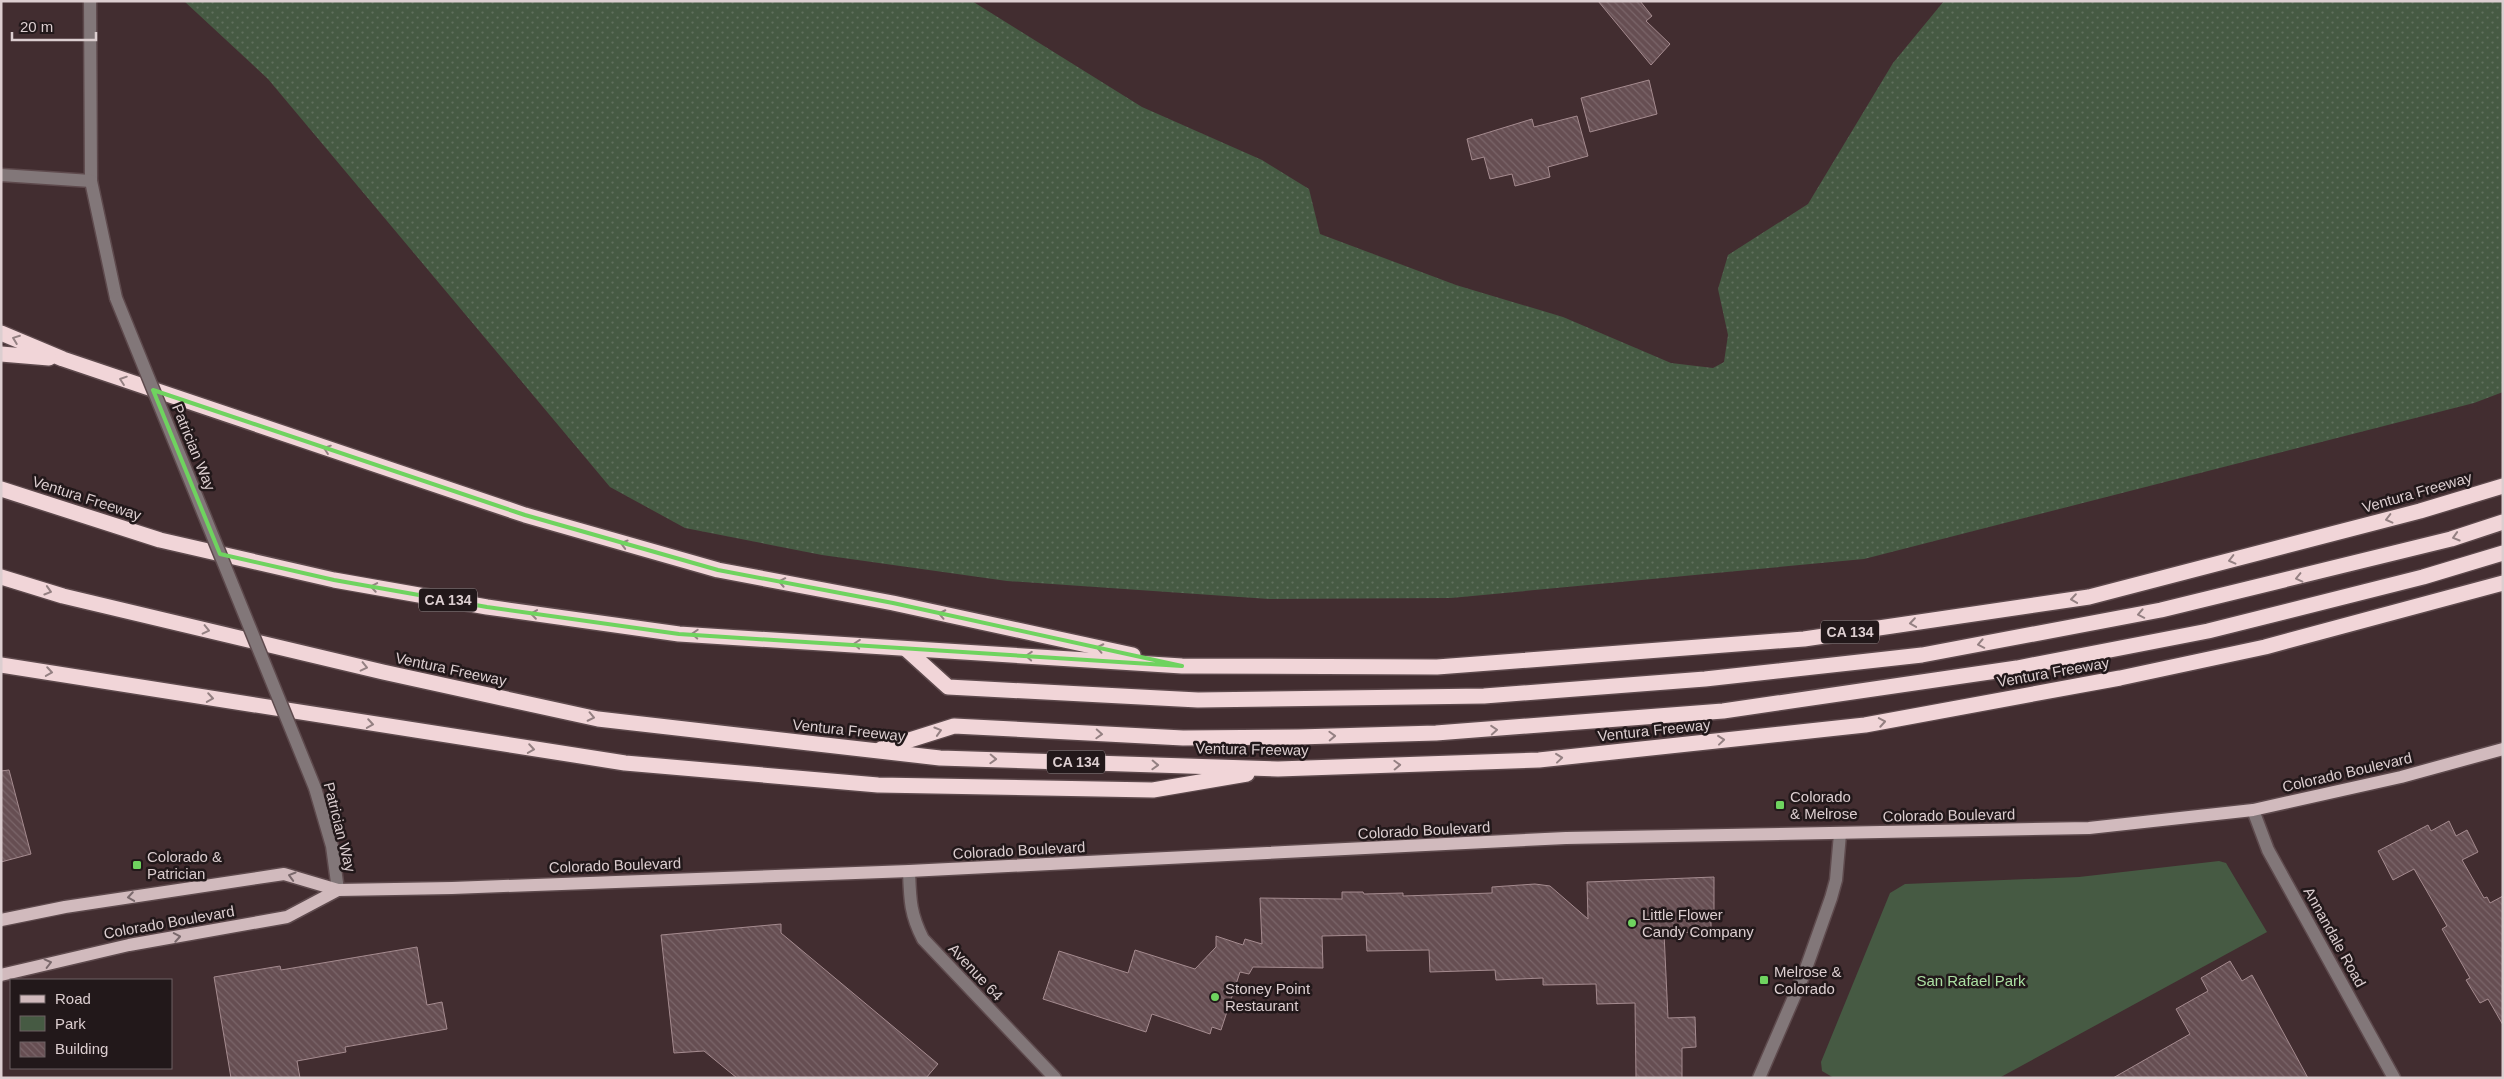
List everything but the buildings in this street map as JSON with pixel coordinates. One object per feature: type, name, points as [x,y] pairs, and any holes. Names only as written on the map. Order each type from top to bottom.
[{"type":"highway","points":[[1,334],[63,360],[525,515],[718,570],[893,603],[1182,666]]},
{"type":"highway","points":[[1,354],[63,360]]},
{"type":"highway","name":"Ventura Freeway","points":[[1,489],[160,540],[334,580],[477,606],[679,634],[1182,666],[1437,667],[1804,638],[2089,597],[2420,511],[2503,486]]},
{"type":"highway","points":[[906,649],[948,687],[1198,700],[1484,696],[1705,679],[1922,655],[2161,610],[2451,539],[2503,522]]},
{"type":"highway","points":[[875,751],[954,726],[1183,738],[1298,737],[1436,733],[1723,712],[2018,668],[2198,632],[2423,577],[2503,553]]},
{"type":"highway","name":"Ventura Freeway","points":[[1,577],[62,596],[383,672],[598,719],[940,758],[1278,768],[1539,760],[1865,725],[2120,678],[2265,647],[2503,583]]},
{"type":"highway","points":[[1,665],[625,763],[868,784],[1153,790],[1278,768]]},
{"type":"main road","name":"Colorado Boulevard","points":[[1,920],[65,907],[284,874],[338,890],[452,888],[909,871],[1566,838],[2089,828],[2253,810],[2401,777],[2503,749]]},
{"type":"main road","name":"Colorado Boulevard","points":[[1,975],[129,945],[287,917],[338,890]]},
{"type":"street","name":"Patrician Way","points":[[90,1],[91,182],[116,298],[315,788],[332,846],[338,890]]},
{"type":"street","points":[[1,176],[91,182]]},
{"type":"street","name":"Annandale Road","points":[[2253,810],[2268,850],[2394,1078]]},
{"type":"street","points":[[1759,1078],[1804,974],[1831,898],[1836,880],[1840,834]]},
{"type":"street","name":"Avenue 64","points":[[909,871],[910,905],[913,920],[923,939],[1055,1078]]},
{"type":"highlighted area","points":[[153,390],[525,515],[718,570],[893,603],[1182,666],[679,634],[487,607],[334,580],[220,554]]},
{"type":"green space","points":[[184,1],[972,1],[1142,107],[1262,160],[1309,189],[1320,234],[1456,285],[1563,317],[1671,363],[1713,368],[1724,362],[1728,335],[1718,289],[1728,255],[1808,204],[1893,63],[1944,1],[2503,1],[2503,392],[2474,403],[1864,559],[1451,598],[1269,599],[1007,581],[822,555],[685,528],[610,487],[268,79]]},
{"type":"green space","name":"San Rafael Park","points":[[2219,861],[2226,863],[2267,932],[1999,1078],[1834,1078],[1822,1071],[1821,1062],[1890,893],[1905,884],[2079,877]]},
{"type":"place","name":"Colorado & Melrose","points":[[1780,805]]},
{"type":"place","name":"Colorado & Patrician","points":[[137,865]]},
{"type":"place","name":"Little Flower Candy Company","points":[[1632,923]]},
{"type":"place","name":"Melrose & Colorado","points":[[1764,980]]},
{"type":"place","name":"Stoney Point Restaurant","points":[[1215,997]]}]
